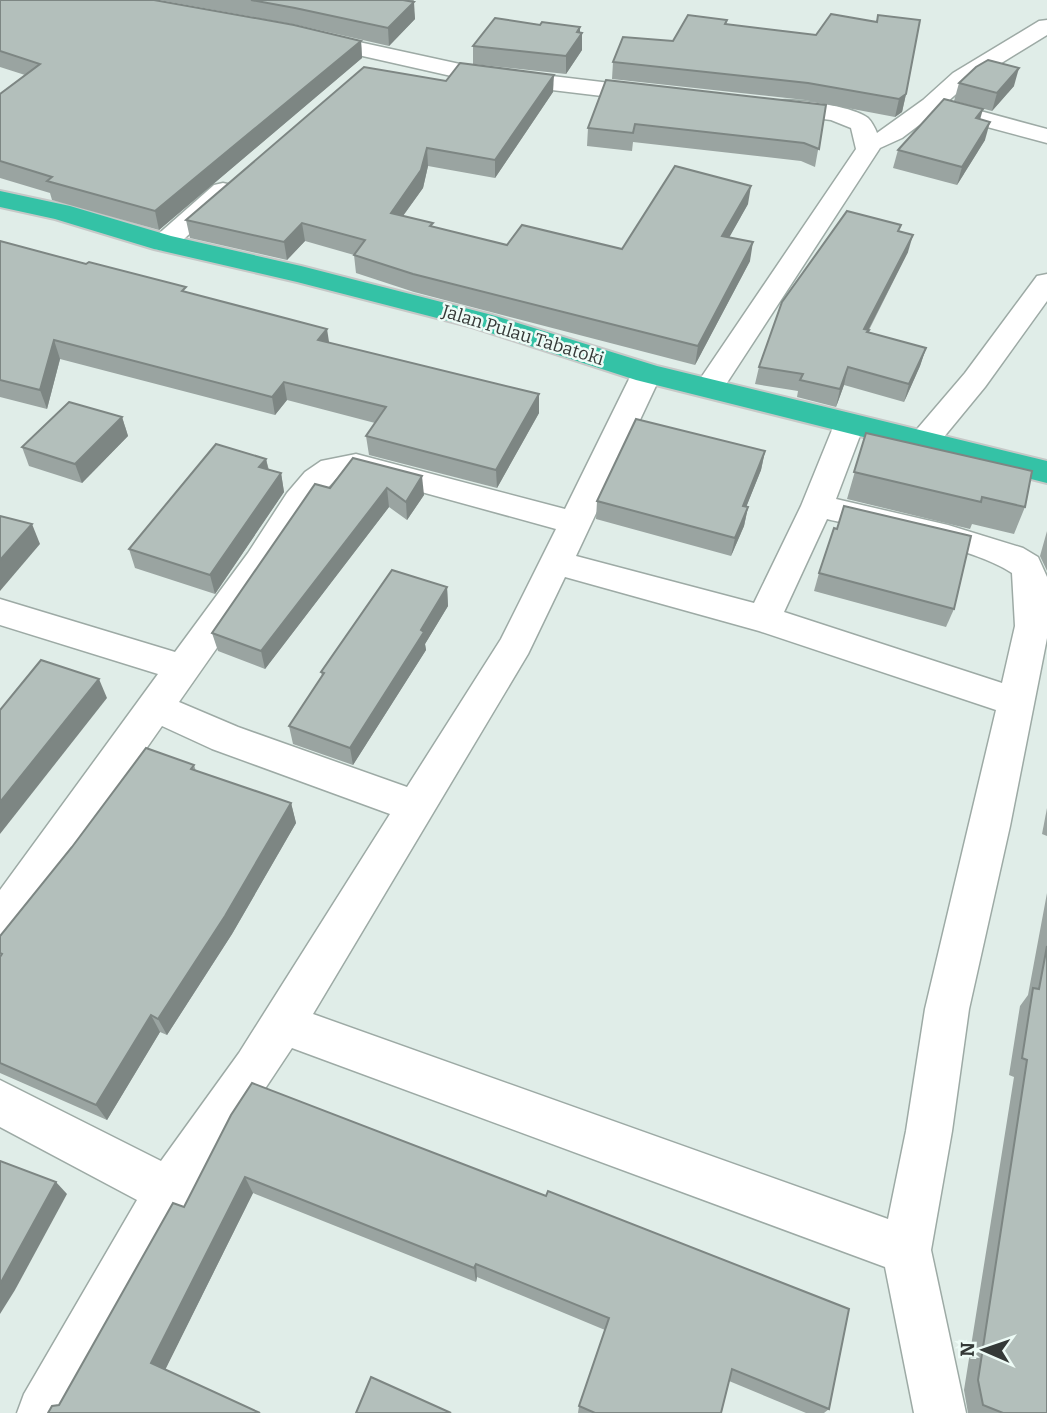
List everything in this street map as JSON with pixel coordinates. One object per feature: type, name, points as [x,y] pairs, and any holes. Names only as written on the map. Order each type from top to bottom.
[{"type":"highway","name":"Jalan Pulau Tabatoki","points":[[0,199],[61,212],[164,243],[301,274],[482,321],[647,373],[1047,472]]},
{"type":"street","points":[[867,144],[895,132],[961,78],[1047,26]]},
{"type":"street","points":[[297,34],[469,73],[676,97]]},
{"type":"street","points":[[363,72],[383,55]]},
{"type":"street","points":[[709,388],[869,149],[861,124],[846,118],[753,104]]},
{"type":"street","points":[[931,105],[1047,136]]},
{"type":"street","points":[[164,243],[241,175]]},
{"type":"street","points":[[923,442],[975,380],[1047,282]]},
{"type":"street","points":[[43,1413],[169,1191],[283,1024],[516,645],[647,373]]},
{"type":"street","points":[[764,619],[817,506],[849,425]]},
{"type":"street","points":[[0,923],[260,561],[295,507],[323,474],[338,466],[356,464],[388,470],[576,523]]},
{"type":"street","points":[[817,506],[948,537],[1011,556],[1027,566],[1039,628],[1014,701],[990,826],[947,1009],[929,1131],[906,1250],[940,1413]]},
{"type":"street","points":[[557,563],[764,619],[1014,701]]},
{"type":"street","points":[[4,619],[182,668]]},
{"type":"street","points":[[155,707],[225,738],[416,807]]},
{"type":"street","points":[[283,1024],[906,1250]]},
{"type":"street","points":[[0,1102],[169,1191]]},
{"type":"building","points":[[0,0],[154,0],[294,25],[361,41],[155,211],[47,181],[52,177],[0,161],[0,94],[40,64],[0,51]]},
{"type":"building","points":[[251,0],[403,0],[414,2],[388,28]]},
{"type":"building","points":[[831,14],[877,22],[878,15],[920,20],[906,94],[899,99],[808,83],[613,62],[623,37],[673,41],[688,15],[727,20],[725,24],[816,35]]},
{"type":"building","points":[[495,18],[540,25],[542,22],[580,27],[577,32],[582,33],[566,56],[473,46]]},
{"type":"building","points":[[988,60],[1019,68],[997,93],[959,83],[976,67]]},
{"type":"building","points":[[460,63],[554,75],[495,160],[427,148],[421,170],[391,213],[433,223],[430,226],[507,245],[522,225],[622,249],[675,166],[751,186],[722,236],[753,242],[698,346],[413,274],[354,255],[365,240],[302,223],[284,242],[186,220],[364,67],[446,81]]},
{"type":"building","points":[[606,80],[826,105],[819,149],[804,143],[635,124],[633,133],[588,128]]},
{"type":"building","points":[[944,99],[983,109],[976,118],[990,122],[962,167],[898,150]]},
{"type":"building","points":[[847,211],[901,225],[898,231],[913,235],[864,329],[926,348],[909,384],[848,367],[840,389],[800,380],[803,374],[759,367],[782,302]]},
{"type":"building","points":[[0,241],[186,287],[182,291],[327,329],[318,340],[539,394],[496,470],[366,436],[386,407],[284,382],[272,397],[54,340],[40,390],[0,380]]},
{"type":"building","points":[[69,402],[122,417],[75,464],[22,447]]},
{"type":"building","points":[[636,419],[765,451],[743,506],[748,507],[735,538],[597,501]]},
{"type":"building","points":[[866,433],[1032,471],[1025,507],[982,497],[981,502],[854,472]]},
{"type":"building","points":[[216,444],[266,459],[259,467],[281,473],[210,575],[129,549]]},
{"type":"building","points":[[353,458],[422,476],[406,502],[387,488],[261,651],[212,633],[315,484],[330,488]]},
{"type":"building","points":[[844,506],[971,536],[954,609],[819,573]]},
{"type":"building","points":[[0,516],[32,524],[0,560]]},
{"type":"building","points":[[392,570],[447,587],[421,630],[424,632],[350,748],[289,726],[324,673],[321,672]]},
{"type":"building","points":[[41,660],[99,679],[0,802],[0,710]]},
{"type":"building","points":[[146,748],[194,765],[191,769],[291,803],[225,916],[158,1019],[151,1015],[96,1105],[0,1063],[0,936],[72,847]]},
{"type":"building","points":[[1047,946],[1047,1413],[1003,1413],[983,1405],[978,1380],[1027,1060],[1022,1058],[1033,988],[1039,989]]},
{"type":"building","points":[[252,1083],[546,1196],[548,1191],[849,1309],[829,1409],[732,1369],[721,1413],[595,1413],[579,1406],[609,1318],[476,1264],[474,1268],[245,1177],[151,1363],[260,1413],[48,1413],[52,1406],[59,1405],[173,1203],[184,1207],[231,1115]]},
{"type":"building","points":[[0,1161],[56,1182],[0,1284]]},
{"type":"building","points":[[371,1377],[451,1413],[356,1413]]}]
